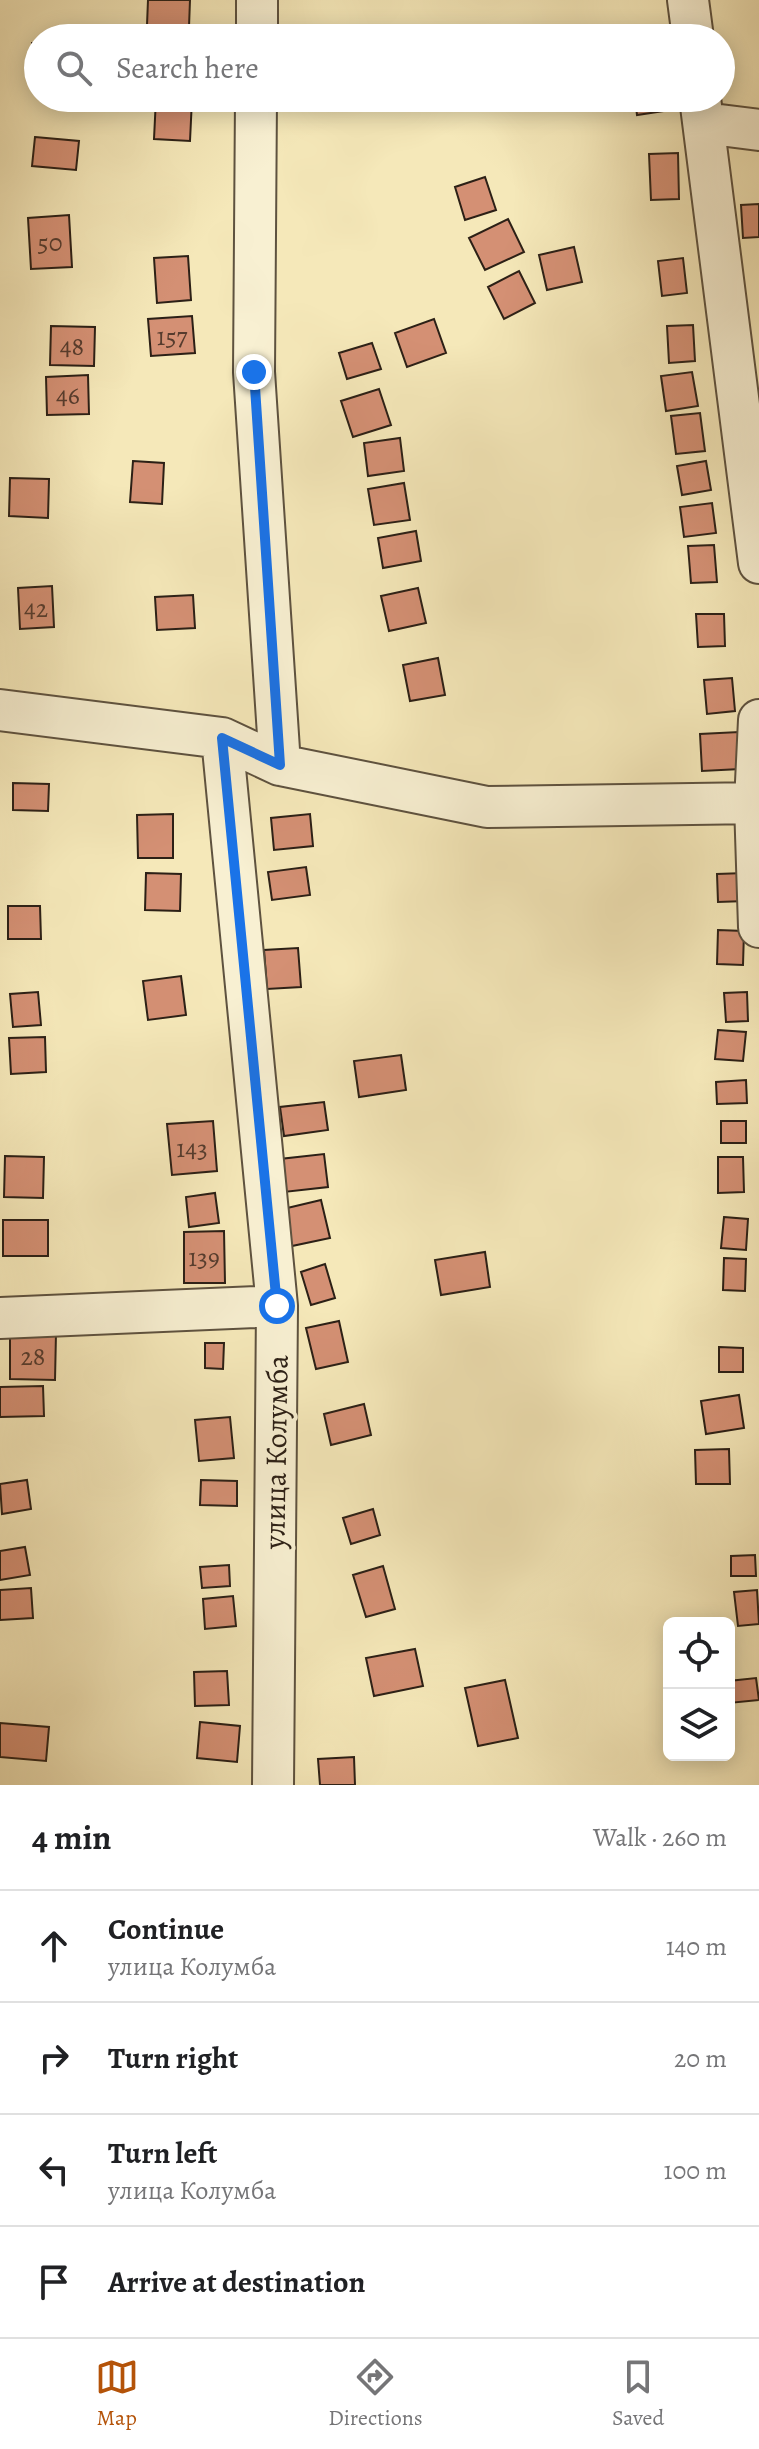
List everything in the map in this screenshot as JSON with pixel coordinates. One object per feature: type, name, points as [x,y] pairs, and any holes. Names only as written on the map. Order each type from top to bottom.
[{"type":"street","points":[[257,0],[257,24]]},
{"type":"street","points":[[688,0],[691,24]]},
{"type":"street","points":[[256,112],[254,372],[280,765]]},
{"type":"street","points":[[702,112],[759,563]]},
{"type":"street","points":[[708,112],[759,130]]},
{"type":"street","points":[[0,710],[222,738],[280,765],[487,807],[757,803]]},
{"type":"street","points":[[759,720],[759,927]]},
{"type":"street","name":"улица Колумба","points":[[222,738],[277,1306],[273,1785]]},
{"type":"street","points":[[0,1318],[277,1306]]},
{"type":"building","points":[[148,0],[190,0],[189,24],[147,24]]},
{"type":"building","points":[[155,112],[191,112],[190,141],[154,139]]},
{"type":"building","points":[[35,137],[79,141],[76,170],[32,166]]},
{"type":"building","points":[[678,153],[679,199],[651,200],[649,154]]},
{"type":"building","points":[[485,177],[496,210],[465,220],[455,187]]},
{"type":"building","points":[[759,204],[759,237],[743,238],[741,205]]},
{"type":"building","points":[[69,215],[72,267],[31,269],[28,218]]},
{"type":"building","points":[[508,219],[524,252],[485,270],[469,238]]},
{"type":"building","points":[[574,247],[582,282],[547,290],[539,255]]},
{"type":"building","points":[[188,256],[191,300],[157,303],[154,258]]},
{"type":"building","points":[[683,258],[687,293],[662,296],[658,261]]},
{"type":"building","points":[[519,271],[535,303],[504,319],[488,287]]},
{"type":"building","points":[[192,316],[195,353],[151,356],[148,319]]},
{"type":"building","points":[[434,319],[446,353],[407,367],[395,333]]},
{"type":"building","points":[[693,325],[695,361],[669,363],[667,326]]},
{"type":"building","points":[[51,326],[95,327],[94,366],[50,365]]},
{"type":"building","points":[[372,343],[381,369],[347,379],[339,353]]},
{"type":"building","points":[[692,372],[698,406],[666,411],[661,376]]},
{"type":"building","points":[[88,375],[89,414],[47,415],[46,377]]},
{"type":"building","points":[[379,389],[391,425],[353,437],[341,401]]},
{"type":"building","points":[[700,413],[705,451],[676,454],[671,416]]},
{"type":"building","points":[[400,438],[404,471],[368,476],[364,443]]},
{"type":"building","points":[[133,461],[164,463],[162,504],[130,502]]},
{"type":"building","points":[[706,461],[711,490],[682,495],[677,466]]},
{"type":"building","points":[[10,478],[49,479],[48,518],[9,516]]},
{"type":"building","points":[[404,483],[410,520],[374,525],[368,489]]},
{"type":"building","points":[[712,503],[716,533],[684,537],[680,507]]},
{"type":"building","points":[[416,531],[421,561],[383,568],[378,538]]},
{"type":"building","points":[[714,545],[717,582],[691,583],[688,546]]},
{"type":"building","points":[[52,586],[54,627],[20,629],[18,588]]},
{"type":"building","points":[[418,588],[426,623],[389,631],[381,596]]},
{"type":"building","points":[[193,595],[195,628],[157,630],[155,597]]},
{"type":"building","points":[[696,614],[724,614],[725,646],[698,647]]},
{"type":"building","points":[[438,658],[445,695],[410,701],[403,665]]},
{"type":"building","points":[[732,678],[735,711],[707,714],[704,680]]},
{"type":"building","points":[[739,732],[740,769],[702,771],[700,734]]},
{"type":"building","points":[[13,783],[49,784],[48,811],[13,810]]},
{"type":"building","points":[[173,814],[173,858],[138,858],[137,815]]},
{"type":"building","points":[[310,814],[313,846],[274,850],[271,818]]},
{"type":"building","points":[[306,867],[310,895],[272,900],[268,872]]},
{"type":"building","points":[[146,873],[181,874],[180,911],[145,910]]},
{"type":"building","points":[[745,873],[746,901],[718,902],[717,874]]},
{"type":"building","points":[[8,906],[40,906],[41,939],[8,939]]},
{"type":"building","points":[[718,930],[744,931],[743,965],[717,964]]},
{"type":"building","points":[[298,948],[301,987],[267,989],[264,950]]},
{"type":"building","points":[[181,976],[186,1015],[148,1020],[143,981]]},
{"type":"building","points":[[38,992],[41,1025],[13,1027],[10,994]]},
{"type":"building","points":[[747,992],[748,1021],[726,1022],[724,993]]},
{"type":"building","points":[[718,1030],[746,1032],[743,1061],[715,1059]]},
{"type":"building","points":[[45,1037],[46,1072],[11,1074],[9,1038]]},
{"type":"building","points":[[401,1055],[406,1090],[359,1097],[354,1061]]},
{"type":"building","points":[[746,1080],[747,1103],[717,1104],[716,1082]]},
{"type":"building","points":[[324,1102],[328,1130],[284,1136],[280,1107]]},
{"type":"building","points":[[213,1121],[217,1171],[172,1175],[167,1124]]},
{"type":"building","points":[[721,1121],[746,1121],[746,1143],[721,1143]]},
{"type":"building","points":[[324,1154],[328,1187],[284,1192],[280,1159]]},
{"type":"building","points":[[5,1156],[44,1157],[43,1198],[4,1197]]},
{"type":"building","points":[[718,1157],[743,1157],[744,1192],[718,1193]]},
{"type":"building","points":[[215,1193],[219,1223],[189,1227],[186,1197]]},
{"type":"building","points":[[321,1200],[330,1238],[292,1246],[283,1209]]},
{"type":"building","points":[[724,1217],[748,1219],[746,1250],[721,1248]]},
{"type":"building","points":[[3,1220],[48,1220],[48,1256],[3,1256]]},
{"type":"building","points":[[224,1231],[225,1283],[184,1283],[184,1232]]},
{"type":"building","points":[[485,1252],[490,1287],[441,1295],[435,1260]]},
{"type":"building","points":[[724,1258],[746,1259],[745,1291],[723,1290]]},
{"type":"building","points":[[325,1264],[335,1298],[311,1305],[301,1272]]},
{"type":"building","points":[[339,1321],[348,1362],[316,1369],[306,1328]]},
{"type":"building","points":[[10,1332],[56,1333],[55,1380],[10,1379]]},
{"type":"building","points":[[205,1343],[224,1343],[223,1369],[205,1368]]},
{"type":"building","points":[[719,1347],[743,1348],[743,1372],[719,1372]]},
{"type":"building","points":[[43,1386],[44,1416],[0,1417],[0,1387]]},
{"type":"building","points":[[739,1395],[744,1428],[706,1434],[701,1401]]},
{"type":"building","points":[[364,1404],[371,1435],[331,1445],[324,1414]]},
{"type":"building","points":[[230,1417],[234,1458],[199,1461],[195,1420]]},
{"type":"building","points":[[729,1449],[730,1484],[696,1484],[695,1450]]},
{"type":"building","points":[[27,1480],[31,1509],[2,1514],[0,1484]]},
{"type":"building","points":[[201,1480],[237,1481],[237,1506],[200,1505]]},
{"type":"building","points":[[373,1509],[380,1535],[351,1544],[343,1518]]},
{"type":"building","points":[[25,1547],[30,1575],[0,1580],[0,1551]]},
{"type":"building","points":[[755,1555],[756,1576],[731,1576],[731,1556]]},
{"type":"building","points":[[229,1565],[230,1586],[202,1588],[200,1567]]},
{"type":"building","points":[[383,1566],[395,1609],[366,1617],[353,1575]]},
{"type":"building","points":[[31,1588],[33,1618],[0,1620],[0,1590]]},
{"type":"building","points":[[757,1590],[759,1624],[738,1626],[734,1592]]},
{"type":"building","points":[[233,1596],[236,1626],[205,1629],[203,1599]]},
{"type":"building","points":[[415,1649],[423,1686],[374,1696],[366,1658]]},
{"type":"building","points":[[227,1671],[229,1705],[195,1706],[194,1672]]},
{"type":"building","points":[[756,1678],[759,1700],[735,1702],[735,1680]]},
{"type":"building","points":[[505,1680],[518,1738],[478,1746],[465,1688]]},
{"type":"building","points":[[200,1722],[240,1726],[237,1762],[197,1758]]},
{"type":"building","points":[[0,1723],[49,1727],[46,1761],[0,1757]]},
{"type":"building","points":[[354,1757],[355,1785],[320,1785],[318,1759]]},
{"type":"route","points":[[254,372],[280,765],[222,738],[277,1306]]}]
